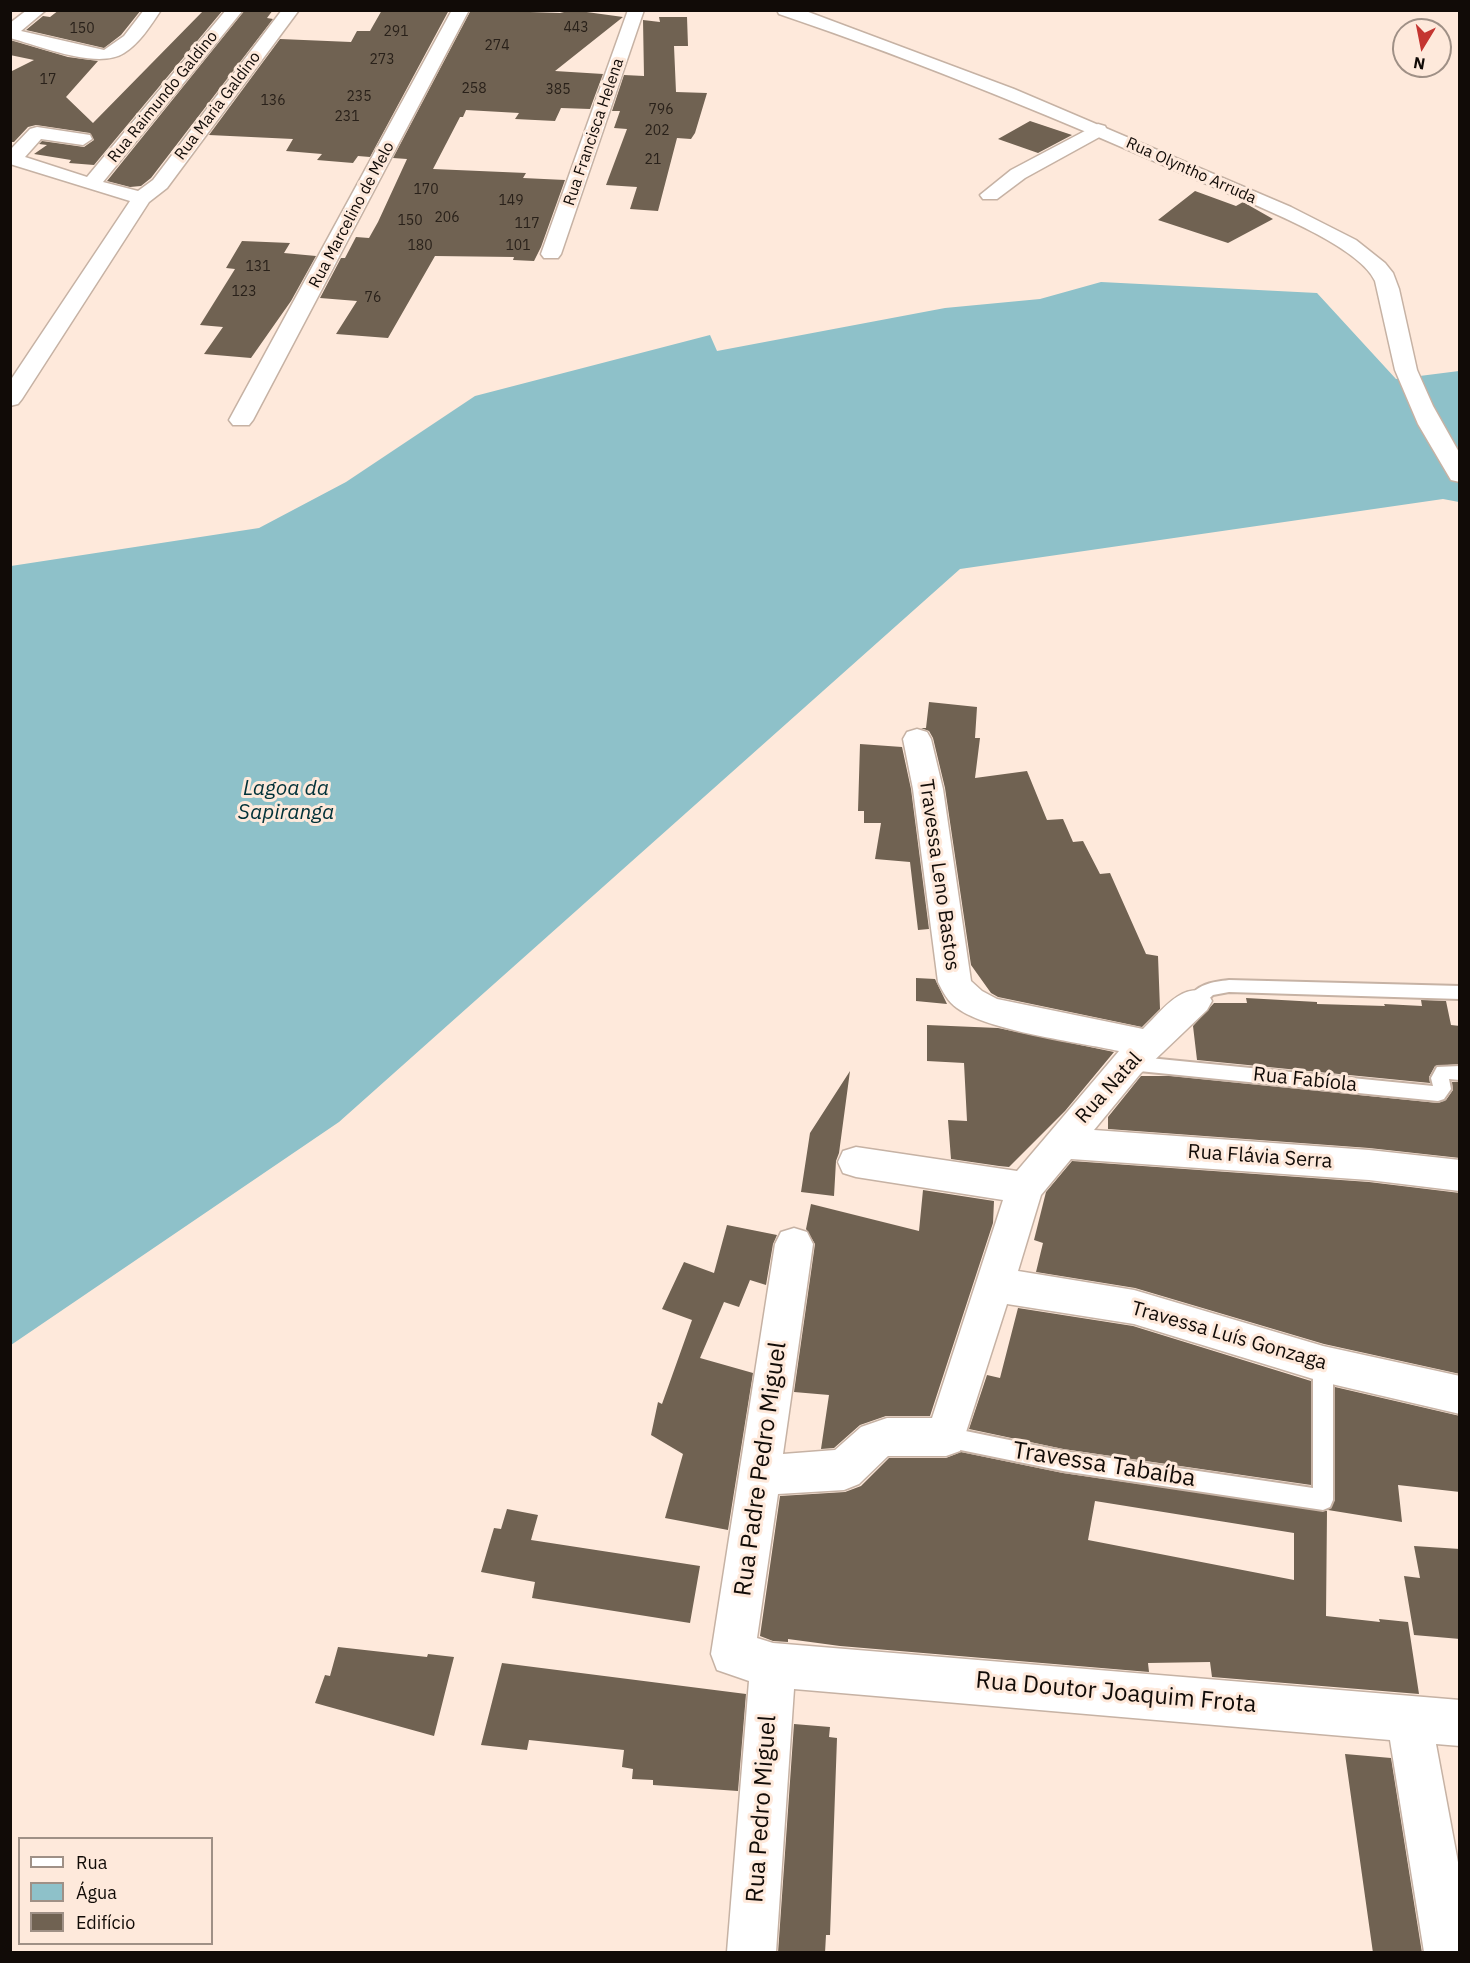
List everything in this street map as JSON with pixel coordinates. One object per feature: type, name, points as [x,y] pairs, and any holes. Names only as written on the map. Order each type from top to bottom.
[{"type":"street","points":[[10,32],[38,10]]},
{"type":"street","points":[[10,32],[99,56],[111,55],[119,51],[153,10]]},
{"type":"street","name":"Rua Raimundo Galdino","points":[[92,183],[235,10]]},
{"type":"street","name":"Rua Maria Galdino","points":[[10,399],[142,198],[160,184],[291,10]]},
{"type":"street","name":"Rua Marcelino de Melo","points":[[241,420],[461,10]]},
{"type":"street","name":"Rua Francisca Helena","points":[[551,254],[636,10]]},
{"type":"street","name":"Rua Olyntho Arruda","points":[[785,10],[950,70],[1098,130],[1279,210],[1365,257],[1378,267],[1385,281],[1402,365],[1433,430],[1460,476]]},
{"type":"street","points":[[990,195],[1018,174],[1098,130]]},
{"type":"street","points":[[83,139],[37,133],[11,159],[92,183],[107,191],[142,198]]},
{"type":"street","name":"Travessa Leno Bastos","points":[[917,739],[928,789],[955,982],[959,992],[975,1004],[992,1011],[1140,1053]]},
{"type":"street","name":"Rua Natal","points":[[946,1437],[1025,1188],[1060,1143],[1140,1053],[1195,1001]]},
{"type":"street","name":"Rua Flávia Serra","points":[[1060,1143],[1369,1165],[1460,1176]]},
{"type":"street","points":[[856,1162],[1025,1188]]},
{"type":"street","name":"Rua Padre Pedro Miguel","points":[[773,1665],[733,1654],[794,1244]]},
{"type":"street","name":"Travessa Luís Gonzaga","points":[[996,1285],[1134,1308],[1323,1364],[1460,1395]]},
{"type":"street","name":"Travessa Tabaíba","points":[[760,1475],[844,1470],[875,1441],[887,1437],[946,1437]]},
{"type":"street","name":"Rua Doutor Joaquim Frota","points":[[773,1665],[1460,1723]]},
{"type":"street","name":"Rua Pedro Miguel","points":[[752,1953],[773,1665]]},
{"type":"street","points":[[1409,1718],[1449,1953]]},
{"type":"lane","name":"Rua Natal","points":[[1195,1001],[1209,989],[1229,986],[1460,993]]},
{"type":"lane","name":"Rua Fabíola","points":[[1140,1053],[1438,1094],[1442,1089],[1440,1077],[1443,1072],[1460,1073]]},
{"type":"lane","name":"Travessa Tabaíba","points":[[946,1437],[1063,1461],[1323,1500],[1323,1364]]},
{"type":"water","name":"Lagoa da Sapiranga","points":[[1101,282],[1317,293],[1396,379],[1459,371],[1459,502],[1443,499],[960,569],[339,1122],[11,1345],[11,566],[259,528],[346,482],[475,396],[710,335],[717,351],[945,308],[1040,299]]},
{"type":"building","points":[[59,10],[141,10],[121,35],[104,48],[26,30],[43,16],[50,17]]},
{"type":"building","points":[[223,10],[94,165],[69,163],[71,160],[34,154],[47,145],[39,144],[42,141],[84,147],[94,140],[90,133],[36,125],[28,127],[14,142],[10,142],[10,72],[34,60],[10,55],[10,40],[68,57],[98,61],[66,97],[93,123],[203,11]]},
{"type":"building","points":[[245,10],[273,10],[267,18],[273,19],[151,178],[141,186],[130,187],[107,181]]},
{"type":"building","points":[[382,10],[449,10],[370,157],[358,156],[353,163],[317,160],[322,154],[286,151],[293,139],[209,135],[280,39],[351,42],[357,31],[370,31]]},
{"type":"building","points":[[471,10],[560,13],[572,10],[623,17],[555,71],[603,74],[590,109],[561,108],[555,121],[515,119],[519,113],[466,110],[463,117],[460,117],[433,169],[526,173],[523,178],[565,180],[541,247],[534,261],[513,260],[514,257],[435,256],[388,338],[336,334],[357,301],[320,298],[341,258],[345,258],[356,237],[369,238],[378,222],[407,159],[393,158]]},
{"type":"building","points":[[659,17],[687,17],[688,46],[674,46],[676,92],[707,93],[695,133],[691,139],[677,138],[658,211],[630,209],[637,187],[606,185],[627,129],[614,128],[620,111],[612,111],[624,75],[644,76],[643,20],[660,22]]},
{"type":"building","points":[[1030,121],[1072,135],[1038,153],[998,139]]},
{"type":"building","points":[[1195,191],[1236,206],[1243,202],[1273,219],[1228,243],[1158,220]]},
{"type":"building","points":[[242,241],[290,243],[284,253],[316,256],[291,301],[251,358],[204,354],[223,327],[200,325],[235,269],[226,268]]},
{"type":"building","points":[[929,702],[977,707],[975,738],[980,738],[975,778],[1027,771],[1047,820],[1063,819],[1073,842],[1083,841],[1100,874],[1110,873],[1146,954],[1158,956],[1160,1009],[1142,1027],[998,997],[991,993],[971,965],[945,788],[933,738],[929,731],[921,728],[926,728]]},
{"type":"building","points":[[860,744],[902,747],[911,789],[929,929],[918,930],[910,862],[875,859],[881,823],[864,823],[864,811],[858,811]]},
{"type":"building","points":[[916,978],[935,979],[947,1004],[916,1001]]},
{"type":"building","points":[[1246,998],[1317,1002],[1317,1004],[1385,1006],[1384,1004],[1422,1006],[1421,1000],[1446,1001],[1451,1025],[1460,1026],[1460,1064],[1435,1066],[1429,1077],[1430,1083],[1197,1060],[1193,1026],[1214,1003],[1247,1003]]},
{"type":"building","points":[[927,1025],[998,1028],[1114,1052],[1065,1111],[1009,1167],[999,1166],[951,1159],[948,1120],[967,1121],[964,1063],[927,1061]]},
{"type":"building","points":[[850,1071],[836,1161],[834,1196],[801,1192],[810,1133]]},
{"type":"building","points":[[1141,1076],[1171,1076],[1438,1103],[1446,1100],[1453,1090],[1452,1082],[1460,1082],[1460,1158],[1369,1148],[1108,1129],[1108,1117]]},
{"type":"building","points":[[1072,1161],[1369,1182],[1460,1193],[1460,1374],[1324,1344],[1135,1288],[1036,1272],[1043,1243],[1034,1240],[1046,1192]]},
{"type":"building","points":[[923,1190],[994,1201],[993,1223],[930,1416],[886,1416],[860,1425],[834,1448],[821,1449],[829,1395],[794,1392],[815,1244],[806,1229],[811,1204],[919,1231]]},
{"type":"building","points":[[727,1225],[777,1235],[773,1244],[766,1285],[750,1280],[739,1307],[724,1302],[700,1358],[753,1373],[728,1530],[665,1518],[683,1454],[651,1435],[658,1402],[662,1404],[692,1320],[662,1309],[684,1262],[714,1273]]},
{"type":"building","points":[[1018,1308],[1133,1326],[1311,1381],[1311,1485],[1063,1449],[969,1429],[987,1375],[1000,1378]]},
{"type":"building","points":[[1335,1387],[1460,1416],[1460,1492],[1398,1485],[1402,1522],[1328,1510],[1335,1500]]},
{"type":"building","points":[[961,1452],[1063,1473],[1327,1511],[1326,1616],[1380,1622],[1379,1619],[1408,1622],[1419,1694],[1212,1677],[1210,1662],[1148,1663],[1149,1672],[840,1646],[788,1639],[788,1642],[773,1641],[760,1636],[780,1496],[845,1492],[861,1486],[889,1458],[946,1458]],"holes":[[[1095,1501],[1294,1533],[1294,1580],[1088,1540]]]},
{"type":"building","points":[[507,1509],[538,1515],[531,1540],[700,1566],[690,1623],[532,1598],[535,1582],[481,1572],[494,1528],[501,1529]]},
{"type":"building","points":[[1414,1546],[1460,1549],[1460,1639],[1414,1635],[1404,1576],[1420,1578]]},
{"type":"building","points":[[338,1647],[427,1657],[428,1654],[454,1657],[434,1736],[315,1703],[325,1675],[330,1676]]},
{"type":"building","points":[[502,1663],[746,1694],[738,1791],[653,1785],[653,1780],[632,1779],[633,1769],[622,1767],[624,1750],[529,1740],[527,1750],[481,1745]]},
{"type":"building","points":[[794,1724],[830,1727],[829,1737],[837,1738],[830,1935],[826,1935],[825,1953],[778,1953]]},
{"type":"building","points":[[1345,1754],[1391,1758],[1422,1953],[1373,1953]]}]
